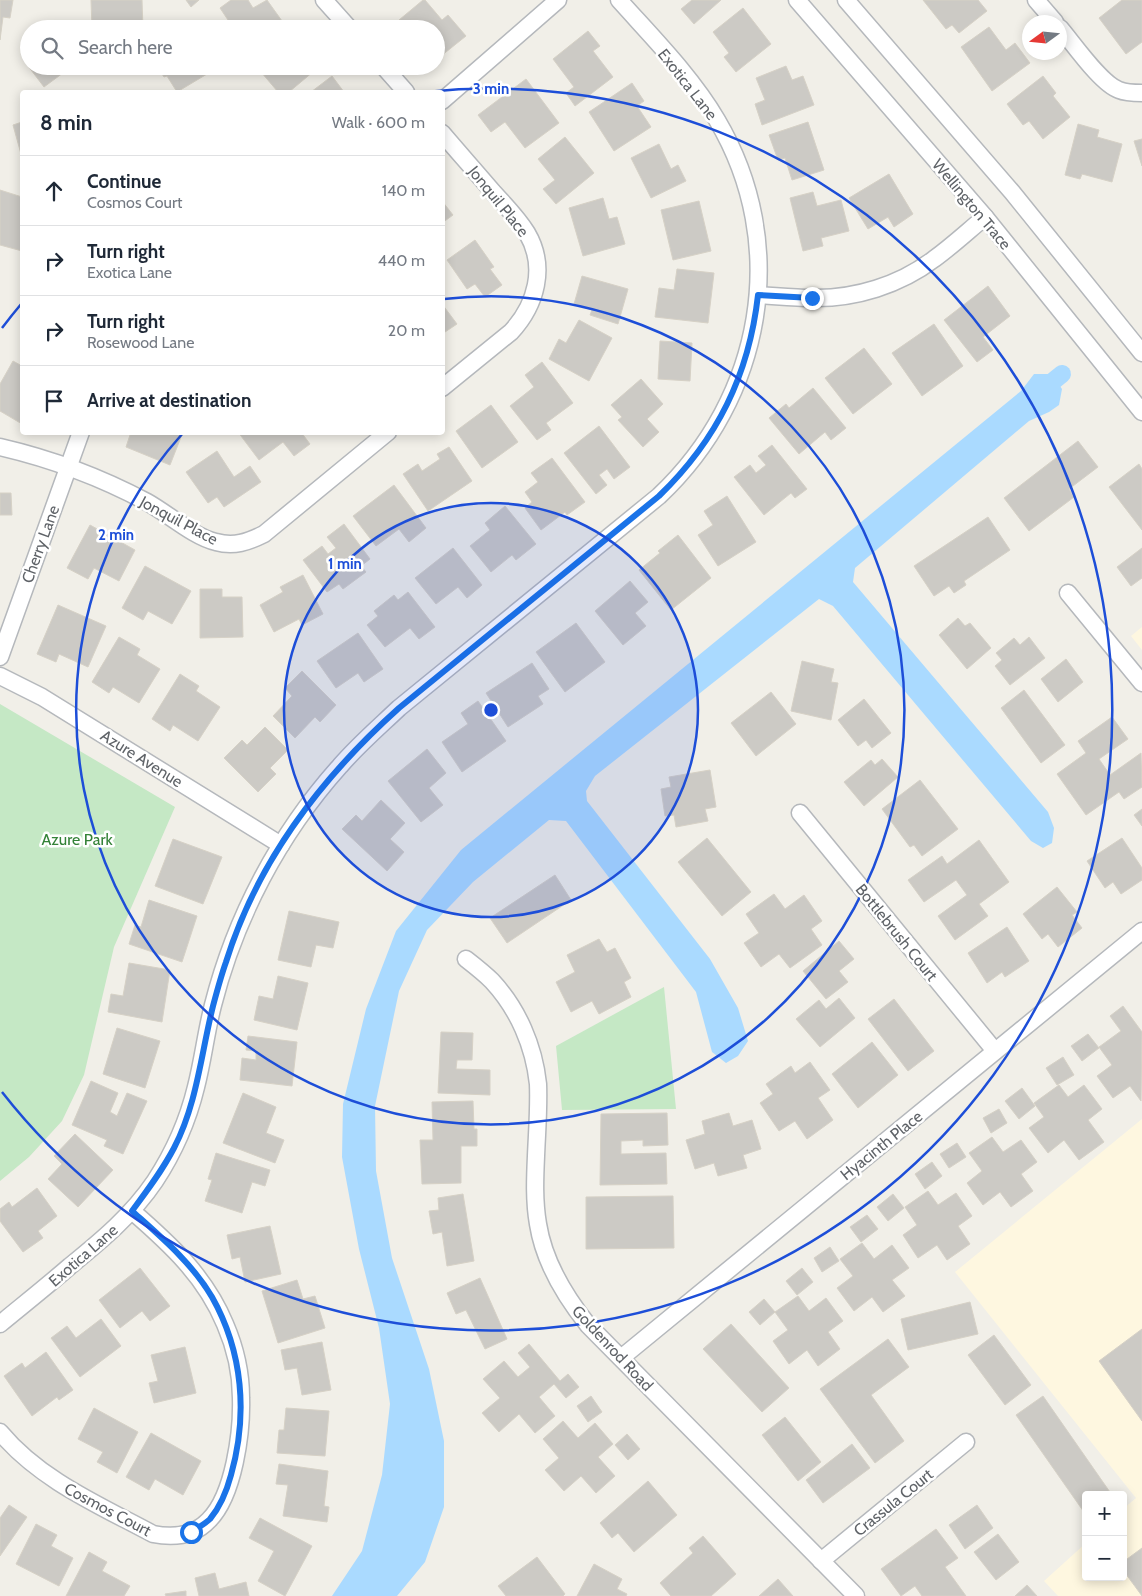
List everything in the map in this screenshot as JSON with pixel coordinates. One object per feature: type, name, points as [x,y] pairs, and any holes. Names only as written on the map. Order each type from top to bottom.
[{"type":"street","points":[[324,0],[342,20]]},
{"type":"street","points":[[445,98],[558,0]]},
{"type":"street","name":"Exotica Lane","points":[[0,1324],[108,1235],[132,1211],[155,1181],[174,1147],[189,1112],[213,1005],[227,960],[249,905],[281,845],[309,804],[327,781],[373,732],[399,708],[659,496],[694,458],[716,426],[739,378],[750,344],[758,295],[756,230],[748,191],[735,154],[717,120],[695,87],[619,0]]},
{"type":"street","name":"Wellington Trace","points":[[798,0],[985,217],[1142,412]]},
{"type":"street","points":[[846,0],[1012,192],[1142,353]]},
{"type":"street","points":[[1036,0],[1049,15]]},
{"type":"street","points":[[1067,36],[1106,83],[1117,90],[1142,93]]},
{"type":"street","points":[[391,75],[404,90]]},
{"type":"street","name":"Jonquil Place","points":[[445,136],[521,223],[533,247],[538,273],[533,299],[520,322],[511,332],[445,386]]},
{"type":"street","points":[[758,295],[812,298],[840,297],[882,286],[909,275],[934,260],[985,217]]},
{"type":"street","name":"Cherry Lane","points":[[0,656],[80,435]]},
{"type":"street","name":"Jonquil Place","points":[[0,447],[68,466],[112,484],[214,542],[240,544],[264,534],[384,435]]},
{"type":"street","points":[[1068,593],[1142,683]]},
{"type":"street","name":"Azure Avenue","points":[[0,676],[50,702],[281,845]]},
{"type":"street","name":"Bottlebrush Court","points":[[800,813],[995,1051]]},
{"type":"street","name":"Hyacinth Place","points":[[620,1358],[1142,931]]},
{"type":"street","name":"Goldenrod Road","points":[[466,959],[492,981],[508,1001],[526,1034],[534,1059],[538,1084],[535,1196],[538,1224],[545,1252],[556,1278],[570,1303],[620,1358],[856,1596]]},
{"type":"street","name":"Cosmos Court","points":[[0,1432],[29,1462],[58,1483],[153,1534],[166,1537],[179,1536],[191,1532],[208,1521],[216,1511],[228,1485],[241,1427],[238,1367],[230,1338],[212,1297],[195,1272],[175,1250],[132,1211]]},
{"type":"street","name":"Crassula Court","points":[[821,1561],[966,1442]]},
{"type":"shaded area","points":[[1142,627],[1142,650],[1131,636]]},
{"type":"shaded area","points":[[1142,1119],[1142,1596],[1058,1596],[1044,1581],[1082,1547],[1082,1581],[1127,1581],[1127,1506],[1136,1498],[955,1272]]},
{"type":"green space","name":"Azure Park","points":[[0,704],[175,807],[114,947],[84,1075],[62,1121],[29,1157],[0,1181]]},
{"type":"green space","points":[[664,987],[676,1109],[562,1110],[556,1046]]},
{"type":"water","points":[[1034,374],[1051,374],[1062,389],[1059,405],[1029,421],[855,568],[853,582],[1048,812],[1054,828],[1052,843],[1043,848],[1031,841],[833,606],[819,599],[595,776],[586,791],[587,801],[710,959],[738,1008],[748,1041],[738,1056],[726,1063],[712,1052],[696,992],[566,821],[549,820],[473,882],[427,930],[399,991],[375,1106],[376,1171],[392,1258],[429,1369],[444,1441],[444,1507],[425,1562],[397,1596],[332,1596],[362,1551],[382,1475],[390,1404],[379,1328],[359,1249],[342,1157],[343,1104],[366,1009],[396,931],[461,850],[1021,391]]},
{"type":"building","points":[[0,0],[13,0],[10,18],[3,17],[0,40]]},
{"type":"building","points":[[91,0],[142,0],[143,20],[92,20]]},
{"type":"building","points":[[186,0],[199,0],[191,7]]},
{"type":"building","points":[[231,0],[248,0],[253,8],[267,0],[281,20],[228,20],[220,8]]},
{"type":"building","points":[[425,0],[442,20],[399,20]]},
{"type":"building","points":[[692,0],[721,0],[694,24],[681,9]]},
{"type":"building","points":[[923,0],[978,0],[987,11],[959,33],[952,25],[946,29]]},
{"type":"building","points":[[1122,0],[1142,0],[1142,42],[1126,54],[1099,18]]},
{"type":"building","points":[[743,8],[771,44],[736,72],[724,57],[729,53],[713,32]]},
{"type":"building","points":[[448,15],[466,36],[445,53],[445,20],[442,20]]},
{"type":"building","points":[[989,27],[1006,50],[1015,43],[1022,52],[1022,60],[1028,60],[1030,63],[992,91],[961,47]]},
{"type":"building","points":[[588,31],[600,46],[593,51],[613,77],[575,106],[566,93],[574,87],[553,59]]},
{"type":"building","points":[[786,66],[792,80],[803,76],[814,105],[762,125],[755,104],[765,100],[756,78]]},
{"type":"building","points":[[35,75],[60,75],[44,87]]},
{"type":"building","points":[[163,75],[205,75],[180,90],[176,90],[167,76],[164,77]]},
{"type":"building","points":[[264,75],[309,75],[291,90],[276,90]]},
{"type":"building","points":[[332,76],[342,90],[314,90]]},
{"type":"building","points":[[1043,76],[1056,93],[1053,96],[1070,117],[1043,139],[1029,121],[1023,125],[1007,104]]},
{"type":"building","points":[[526,79],[559,123],[525,148],[505,122],[491,132],[478,115]]},
{"type":"building","points":[[632,83],[644,101],[637,106],[651,127],[614,151],[589,112]]},
{"type":"building","points":[[808,122],[824,170],[792,180],[785,158],[778,160],[769,135]]},
{"type":"building","points":[[20,123],[20,150],[13,125]]},
{"type":"building","points":[[1078,124],[1099,130],[1097,137],[1122,144],[1112,182],[1082,174],[1080,179],[1065,175]]},
{"type":"building","points":[[565,137],[594,173],[556,204],[543,189],[555,180],[538,159]]},
{"type":"building","points":[[1142,139],[1142,166],[1134,141]]},
{"type":"building","points":[[659,144],[671,169],[678,165],[686,181],[651,198],[631,158]]},
{"type":"building","points":[[889,174],[913,214],[894,227],[888,217],[868,229],[849,198]]},
{"type":"building","points":[[0,190],[20,196],[20,250],[0,245]]},
{"type":"building","points":[[813,192],[817,206],[841,200],[849,231],[821,238],[823,246],[803,251],[790,198]]},
{"type":"building","points":[[603,198],[609,219],[617,217],[625,244],[583,256],[569,208]]},
{"type":"building","points":[[699,201],[711,251],[673,260],[661,210]]},
{"type":"building","points":[[445,205],[453,215],[445,221]]},
{"type":"building","points":[[475,240],[494,267],[490,269],[502,285],[485,297],[475,284],[467,289],[447,260]]},
{"type":"building","points":[[677,269],[714,273],[708,323],[655,317],[659,288],[674,290]]},
{"type":"building","points":[[582,276],[628,289],[618,324],[590,315],[592,310],[574,304]]},
{"type":"building","points":[[988,286],[1010,316],[983,337],[993,350],[977,362],[944,320]]},
{"type":"building","points":[[445,308],[457,324],[445,332]]},
{"type":"building","points":[[579,320],[612,338],[589,381],[549,359],[559,339],[566,343]]},
{"type":"building","points":[[934,324],[963,366],[922,396],[892,353]]},
{"type":"building","points":[[660,341],[692,343],[690,381],[658,379]]},
{"type":"building","points":[[864,348],[892,384],[853,414],[825,378]]},
{"type":"building","points":[[13,361],[20,365],[20,423],[0,411],[0,384]]},
{"type":"building","points":[[542,362],[573,403],[546,423],[551,430],[537,440],[510,406],[534,387],[525,375]]},
{"type":"building","points":[[641,379],[663,404],[647,419],[659,432],[643,447],[618,420],[622,417],[611,405]]},
{"type":"building","points":[[813,388],[846,428],[831,440],[825,432],[799,454],[769,418],[786,404],[789,408]]},
{"type":"building","points":[[491,405],[518,442],[482,468],[456,431]]},
{"type":"building","points":[[599,426],[630,467],[614,479],[607,469],[599,475],[607,485],[596,494],[564,453]]},
{"type":"building","points":[[130,435],[182,435],[170,465],[126,447]]},
{"type":"building","points":[[240,435],[303,435],[310,444],[294,456],[283,442],[259,460]]},
{"type":"building","points":[[1078,441],[1098,467],[1069,489],[1074,497],[1029,531],[1004,498]]},
{"type":"building","points":[[772,445],[807,489],[795,498],[791,493],[764,515],[734,477],[750,465],[756,473],[766,465],[758,456]]},
{"type":"building","points":[[449,447],[472,481],[428,511],[403,474],[418,464],[422,471],[440,459],[437,454]]},
{"type":"building","points":[[217,451],[234,477],[250,466],[261,482],[224,507],[217,497],[208,503],[186,472]]},
{"type":"building","points":[[552,458],[585,502],[567,515],[565,512],[541,530],[525,508],[532,502],[525,492],[538,482],[531,473]]},
{"type":"building","points":[[1139,464],[1142,469],[1142,530],[1109,487]]},
{"type":"building","points":[[394,485],[426,528],[409,542],[399,529],[376,546],[353,516]]},
{"type":"building","points":[[0,493],[11,493],[12,515],[0,515]]},
{"type":"building","points":[[727,496],[756,542],[718,566],[698,535],[713,525],[704,511]]},
{"type":"building","points":[[505,506],[536,544],[516,560],[512,555],[491,572],[470,546],[490,530],[485,523]]},
{"type":"building","points":[[988,517],[1010,550],[964,581],[966,585],[954,593],[949,586],[934,596],[914,566]]},
{"type":"building","points":[[344,524],[370,559],[361,566],[366,572],[343,589],[339,584],[327,592],[303,560],[322,546],[328,554],[336,548],[327,537]]},
{"type":"building","points":[[90,525],[135,550],[119,581],[94,568],[88,579],[67,568]]},
{"type":"building","points":[[678,535],[711,578],[671,610],[639,570]]},
{"type":"building","points":[[453,548],[482,585],[467,598],[458,587],[436,604],[415,578]]},
{"type":"building","points":[[1142,548],[1142,578],[1131,586],[1117,567]]},
{"type":"building","points":[[145,566],[191,591],[172,624],[148,611],[143,620],[122,608]]},
{"type":"building","points":[[303,575],[323,614],[302,625],[299,619],[274,632],[260,605],[283,592],[280,587]]},
{"type":"building","points":[[630,581],[648,602],[635,613],[646,626],[623,645],[595,611]]},
{"type":"building","points":[[200,589],[222,589],[222,597],[242,597],[243,637],[200,638]]},
{"type":"building","points":[[408,592],[435,627],[419,639],[410,628],[385,647],[367,625],[378,616],[374,611],[394,595],[398,600]]},
{"type":"building","points":[[58,605],[106,626],[88,667],[59,654],[56,662],[37,654]]},
{"type":"building","points":[[958,618],[965,626],[970,623],[991,648],[967,669],[939,635]]},
{"type":"building","points":[[576,623],[605,662],[565,692],[536,652]]},
{"type":"building","points":[[358,633],[383,669],[364,682],[358,673],[336,688],[317,661]]},
{"type":"building","points":[[119,637],[140,649],[137,655],[160,669],[139,703],[113,687],[109,693],[92,682]]},
{"type":"building","points":[[1029,637],[1045,658],[1010,685],[995,666],[1002,660],[996,653],[1014,638],[1020,645]]},
{"type":"building","points":[[1066,659],[1083,682],[1058,702],[1041,679]]},
{"type":"building","points":[[802,661],[834,669],[831,682],[838,683],[831,720],[791,711]]},
{"type":"building","points":[[532,663],[549,689],[538,696],[543,704],[508,727],[486,693]]},
{"type":"building","points":[[302,671],[336,705],[320,722],[315,717],[295,738],[273,716],[292,696],[285,688]]},
{"type":"building","points":[[180,674],[199,686],[196,691],[220,707],[198,741],[173,725],[170,731],[152,719]]},
{"type":"building","points":[[1024,690],[1065,745],[1041,763],[1001,708]]},
{"type":"building","points":[[771,692],[796,724],[756,756],[731,723]]},
{"type":"building","points":[[864,699],[891,733],[872,748],[866,740],[858,746],[838,720]]},
{"type":"building","points":[[478,701],[506,741],[462,772],[442,742],[468,724],[461,713]]},
{"type":"building","points":[[1112,717],[1128,739],[1099,759],[1110,775],[1141,753],[1142,787],[1124,799],[1119,792],[1086,815],[1057,774],[1086,753],[1078,741]]},
{"type":"building","points":[[265,727],[288,750],[270,768],[276,774],[258,792],[224,758],[242,740],[247,745]]},
{"type":"building","points":[[427,749],[446,773],[429,788],[443,805],[421,822],[388,781]]},
{"type":"building","points":[[882,759],[898,777],[864,806],[844,782],[871,760],[875,765]]},
{"type":"building","points":[[710,770],[716,807],[705,809],[708,821],[676,827],[674,815],[665,816],[661,789],[671,787],[669,777]]},
{"type":"building","points":[[920,780],[958,829],[922,856],[914,845],[910,847],[882,809]]},
{"type":"building","points":[[381,800],[405,823],[390,839],[404,852],[387,871],[342,829],[356,815],[362,821]]},
{"type":"building","points":[[1142,809],[1142,826],[1134,815]]},
{"type":"building","points":[[707,838],[751,892],[722,916],[678,862]]},
{"type":"building","points":[[1122,838],[1142,868],[1142,880],[1121,894],[1113,882],[1105,888],[1087,861]]},
{"type":"building","points":[[173,839],[222,857],[203,904],[155,886]]},
{"type":"building","points":[[979,840],[1009,882],[979,904],[988,916],[955,940],[938,916],[967,895],[956,880],[924,902],[908,880],[942,856],[947,864]]},
{"type":"building","points":[[555,875],[571,900],[507,943],[490,918]]},
{"type":"building","points":[[1057,887],[1077,912],[1072,915],[1082,928],[1058,947],[1048,934],[1042,939],[1023,914]]},
{"type":"building","points":[[774,894],[785,909],[804,895],[822,921],[811,929],[822,945],[790,968],[779,954],[761,967],[744,943],[759,933],[746,914]]},
{"type":"building","points":[[149,900],[197,916],[182,962],[129,944],[135,925],[141,927]]},
{"type":"building","points":[[289,911],[339,922],[333,948],[316,945],[311,967],[278,960]]},
{"type":"building","points":[[1007,927],[1029,961],[1005,977],[1002,972],[987,983],[968,953]]},
{"type":"building","points":[[599,939],[607,952],[615,948],[631,978],[624,982],[631,997],[599,1014],[592,1001],[571,1012],[556,982],[575,972],[567,955]]},
{"type":"building","points":[[839,941],[854,959],[839,971],[848,982],[826,999],[803,971]]},
{"type":"building","points":[[129,963],[170,970],[162,1022],[108,1012],[111,994],[123,996]]},
{"type":"building","points":[[278,976],[308,983],[297,1030],[254,1020],[259,996],[273,999]]},
{"type":"building","points":[[839,998],[855,1018],[820,1047],[796,1019],[819,1000],[826,1009]]},
{"type":"building","points":[[894,999],[934,1051],[908,1071],[868,1019]]},
{"type":"building","points":[[1123,1006],[1142,1032],[1141,1101],[1130,1086],[1113,1098],[1097,1076],[1112,1065],[1099,1047],[1121,1031],[1110,1016]]},
{"type":"building","points":[[117,1028],[160,1041],[145,1088],[103,1074]]},
{"type":"building","points":[[441,1032],[473,1033],[472,1060],[457,1060],[456,1069],[490,1070],[490,1095],[438,1093]]},
{"type":"building","points":[[1088,1034],[1099,1048],[1082,1061],[1071,1046]]},
{"type":"building","points":[[248,1036],[297,1042],[292,1086],[240,1080],[242,1058],[256,1060],[256,1051],[246,1050]]},
{"type":"building","points":[[872,1042],[898,1075],[858,1108],[832,1074]]},
{"type":"building","points":[[1063,1057],[1074,1075],[1057,1085],[1046,1068]]},
{"type":"building","points":[[810,1062],[830,1090],[818,1098],[833,1120],[807,1139],[795,1121],[779,1131],[760,1103],[773,1094],[766,1084],[791,1066],[795,1073]]},
{"type":"building","points":[[91,1081],[118,1093],[110,1112],[117,1116],[127,1093],[147,1101],[123,1154],[104,1146],[107,1140],[72,1125]]},
{"type":"building","points":[[1059,1085],[1068,1097],[1084,1085],[1102,1109],[1088,1120],[1104,1142],[1079,1160],[1064,1140],[1048,1153],[1029,1128],[1044,1117],[1034,1103]]},
{"type":"building","points":[[1022,1088],[1035,1106],[1019,1119],[1005,1101]]},
{"type":"building","points":[[243,1093],[276,1107],[266,1133],[284,1140],[275,1163],[223,1143]]},
{"type":"building","points":[[473,1101],[474,1129],[477,1129],[477,1146],[461,1146],[461,1183],[422,1184],[420,1140],[433,1140],[432,1102]]},
{"type":"building","points":[[999,1109],[1007,1123],[991,1133],[983,1118]]},
{"type":"building","points":[[667,1113],[668,1145],[643,1146],[643,1140],[621,1141],[621,1154],[666,1153],[667,1184],[600,1185],[601,1114]]},
{"type":"building","points":[[729,1113],[733,1126],[752,1120],[761,1149],[743,1155],[747,1168],[718,1176],[714,1163],[695,1169],[686,1140],[705,1134],[702,1121]]},
{"type":"building","points":[[75,1134],[113,1170],[78,1207],[48,1179],[62,1164],[54,1156]]},
{"type":"building","points":[[992,1137],[1003,1152],[1021,1140],[1037,1162],[1021,1174],[1033,1191],[1011,1207],[1000,1192],[983,1205],[967,1183],[982,1171],[969,1153]]},
{"type":"building","points":[[957,1143],[966,1157],[949,1168],[940,1154]]},
{"type":"building","points":[[216,1153],[270,1170],[265,1186],[252,1182],[242,1213],[205,1201],[212,1180],[208,1179]]},
{"type":"building","points":[[932,1162],[942,1176],[925,1189],[915,1174]]},
{"type":"building","points":[[37,1188],[57,1216],[38,1231],[43,1238],[23,1252],[0,1221],[0,1209],[9,1202],[12,1207]]},
{"type":"building","points":[[928,1191],[938,1205],[956,1193],[972,1216],[958,1226],[970,1244],[947,1260],[937,1245],[918,1258],[903,1235],[917,1225],[905,1207]]},
{"type":"building","points":[[463,1194],[474,1261],[447,1266],[442,1232],[433,1234],[429,1211],[439,1210],[438,1198]]},
{"type":"building","points":[[893,1194],[904,1208],[888,1221],[877,1207]]},
{"type":"building","points":[[673,1196],[674,1248],[586,1249],[586,1197]]},
{"type":"building","points":[[867,1215],[878,1229],[861,1242],[850,1227]]},
{"type":"building","points":[[270,1226],[281,1274],[245,1282],[240,1257],[232,1259],[227,1235]]},
{"type":"building","points":[[862,1243],[874,1259],[892,1245],[909,1268],[892,1280],[905,1296],[883,1312],[872,1297],[854,1311],[837,1288],[853,1276],[840,1259]]},
{"type":"building","points":[[830,1247],[839,1261],[822,1272],[814,1258]]},
{"type":"building","points":[[140,1268],[170,1306],[150,1321],[142,1311],[120,1328],[99,1300]]},
{"type":"building","points":[[802,1268],[813,1282],[797,1295],[786,1281]]},
{"type":"building","points":[[480,1278],[507,1339],[485,1349],[466,1310],[456,1314],[447,1293]]},
{"type":"building","points":[[297,1280],[303,1299],[315,1296],[325,1328],[278,1343],[262,1291]]},
{"type":"building","points":[[798,1296],[809,1311],[826,1298],[843,1321],[828,1332],[840,1349],[818,1366],[807,1350],[789,1364],[773,1341],[788,1330],[775,1312]]},
{"type":"building","points":[[764,1299],[775,1312],[760,1325],[749,1312]]},
{"type":"building","points":[[970,1302],[978,1334],[908,1350],[901,1319]]},
{"type":"building","points":[[101,1319],[121,1346],[80,1377],[51,1338],[67,1326],[76,1338]]},
{"type":"building","points":[[731,1324],[789,1388],[762,1412],[703,1349]]},
{"type":"building","points":[[1142,1329],[1142,1421],[1099,1361]]},
{"type":"building","points":[[994,1335],[1031,1385],[1005,1405],[968,1355]]},
{"type":"building","points":[[888,1339],[909,1367],[871,1395],[904,1441],[875,1463],[820,1389]]},
{"type":"building","points":[[322,1342],[331,1390],[302,1395],[297,1368],[285,1370],[281,1350]]},
{"type":"building","points":[[529,1344],[560,1381],[568,1374],[579,1387],[566,1398],[554,1384],[539,1397],[555,1416],[535,1433],[519,1414],[499,1432],[482,1413],[500,1398],[483,1379],[504,1361],[518,1377],[530,1367],[518,1353]]},
{"type":"building","points":[[185,1347],[196,1393],[154,1403],[149,1383],[158,1381],[151,1355]]},
{"type":"building","points":[[46,1352],[73,1390],[59,1400],[57,1397],[32,1416],[4,1376],[22,1363],[25,1368]]},
{"type":"building","points":[[591,1396],[602,1412],[588,1422],[577,1406]]},
{"type":"building","points":[[1043,1396],[1109,1491],[1082,1491],[1082,1509],[1016,1415]]},
{"type":"building","points":[[94,1408],[138,1432],[117,1473],[97,1462],[103,1452],[78,1439]]},
{"type":"building","points":[[286,1408],[329,1411],[325,1456],[277,1453],[279,1430],[284,1430]]},
{"type":"building","points":[[785,1417],[821,1462],[798,1481],[762,1435]]},
{"type":"building","points":[[563,1421],[578,1438],[595,1423],[613,1444],[598,1457],[615,1476],[596,1493],[581,1476],[564,1491],[545,1470],[559,1458],[543,1439]]},
{"type":"building","points":[[151,1433],[201,1461],[183,1495],[155,1479],[149,1490],[126,1477]]},
{"type":"building","points":[[627,1434],[640,1449],[628,1460],[615,1445]]},
{"type":"building","points":[[852,1444],[870,1468],[823,1503],[806,1480]]},
{"type":"building","points":[[279,1464],[328,1471],[324,1506],[329,1507],[327,1522],[283,1516],[288,1485],[276,1484]]},
{"type":"building","points":[[648,1481],[677,1515],[634,1552],[618,1533],[612,1538],[600,1523]]},
{"type":"building","points":[[9,1505],[27,1517],[0,1556],[0,1518]]},
{"type":"building","points":[[977,1505],[993,1528],[965,1549],[949,1525]]},
{"type":"building","points":[[260,1518],[312,1546],[285,1596],[258,1581],[274,1551],[249,1538]]},
{"type":"building","points":[[36,1524],[57,1535],[51,1546],[73,1558],[59,1586],[16,1564]]},
{"type":"building","points":[[936,1529],[958,1558],[945,1567],[966,1596],[922,1596],[915,1586],[901,1596],[881,1569]]},
{"type":"building","points":[[998,1534],[1019,1562],[996,1580],[974,1552]]},
{"type":"building","points":[[703,1536],[736,1574],[711,1596],[671,1596],[660,1583],[693,1553],[689,1548]]},
{"type":"building","points":[[1142,1548],[1142,1596],[1127,1575],[1127,1559]]},
{"type":"building","points":[[89,1552],[107,1562],[102,1571],[130,1586],[124,1596],[66,1596]]},
{"type":"building","points":[[537,1557],[565,1594],[563,1596],[506,1596],[498,1586]]},
{"type":"building","points":[[594,1564],[622,1579],[617,1589],[627,1594],[626,1596],[577,1596]]},
{"type":"building","points":[[215,1573],[219,1589],[246,1582],[249,1596],[199,1596],[195,1578]]},
{"type":"building","points":[[778,1579],[793,1596],[759,1596]]},
{"type":"building","points":[[1027,1585],[1037,1596],[1015,1596]]},
{"type":"building","points":[[186,1591],[186,1596],[166,1596],[165,1594]]},
{"type":"waterway","points":[[1036,395],[1062,374]]},
{"type":"route","points":[[191,1532],[208,1521],[216,1511],[228,1485],[241,1427],[238,1367],[225,1324],[212,1297],[195,1272],[175,1250],[132,1211],[155,1181],[174,1147],[189,1112],[213,1005],[227,960],[245,913],[260,881],[281,845],[309,804],[339,766],[373,732],[399,708],[659,496],[694,458],[723,414],[739,378],[756,315],[758,295],[812,298]]}]
